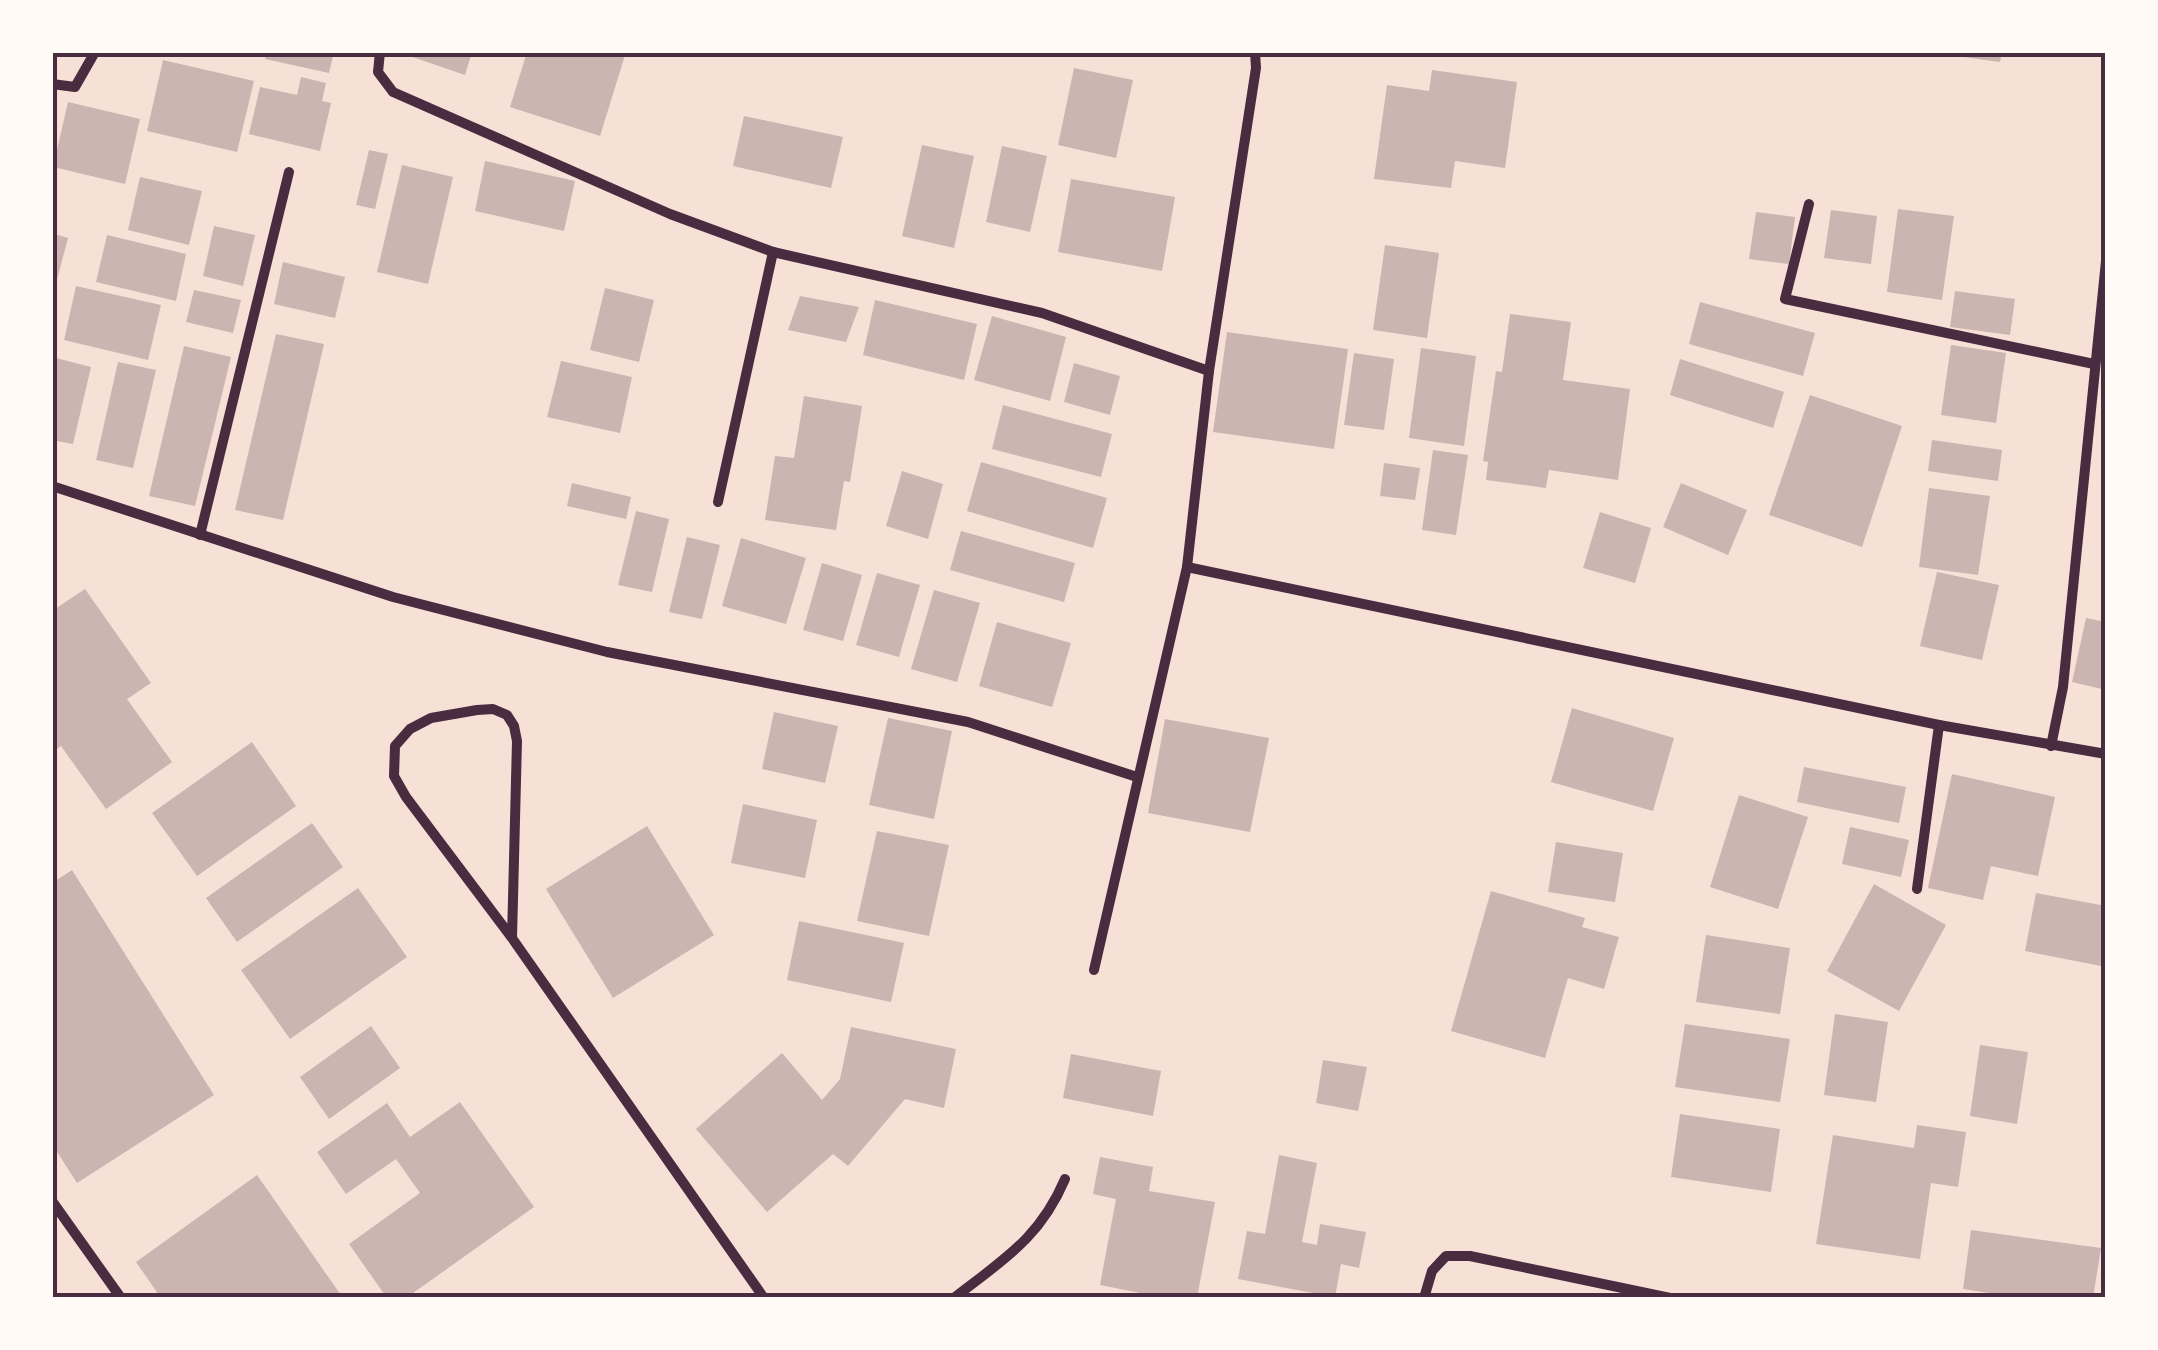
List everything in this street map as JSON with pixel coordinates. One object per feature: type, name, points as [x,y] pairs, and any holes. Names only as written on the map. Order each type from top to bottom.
[{"type":"street","points":[[52,84],[75,87],[95,52]]},
{"type":"street","points":[[380,52],[378,72],[393,92],[670,214],[773,252],[1042,313],[1210,370]]},
{"type":"street","points":[[1094,970],[1187,567],[1210,370],[1256,68],[1255,52]]},
{"type":"street","points":[[200,535],[290,172]]},
{"type":"street","points":[[1809,204],[1784,298],[2094,364]]},
{"type":"street","points":[[718,502],[773,252]]},
{"type":"street","points":[[2051,746],[2063,688],[2106,261]]},
{"type":"street","points":[[52,486],[393,597],[607,652],[968,722],[1137,777]]},
{"type":"street","points":[[1187,567],[1939,725],[2106,754]]},
{"type":"street","points":[[512,938],[517,760],[514,726],[507,715],[493,709],[431,718],[410,728],[395,746],[394,776],[406,797],[512,938],[764,1298]]},
{"type":"street","points":[[1917,889],[1939,725]]},
{"type":"street","points":[[954,1298],[1034,1234],[1053,1208],[1065,1178]]},
{"type":"street","points":[[52,1200],[122,1298]]},
{"type":"street","points":[[1424,1298],[1432,1271],[1446,1256],[1470,1256],[1670,1298]]},
{"type":"building","points":[[267,52],[334,52],[329,73],[265,59]]},
{"type":"building","points":[[398,52],[472,52],[465,75]]},
{"type":"building","points":[[527,52],[626,52],[600,136],[510,107]]},
{"type":"building","points":[[1956,52],[2002,52],[2000,62],[1956,56]]},
{"type":"building","points":[[163,60],[254,81],[237,152],[147,131]]},
{"type":"building","points":[[1074,68],[1133,80],[1116,158],[1058,145]]},
{"type":"building","points":[[1432,70],[1517,82],[1505,168],[1455,161],[1451,188],[1374,179],[1387,85],[1429,91]]},
{"type":"building","points":[[301,77],[326,83],[322,101],[331,103],[320,151],[249,134],[260,87],[297,95]]},
{"type":"building","points":[[68,102],[140,119],[125,184],[53,167]]},
{"type":"building","points":[[744,116],[843,137],[831,188],[733,166]]},
{"type":"building","points":[[922,145],[974,156],[954,248],[902,236]]},
{"type":"building","points":[[1002,146],[1047,156],[1030,232],[986,222]]},
{"type":"building","points":[[369,150],[388,154],[375,209],[356,205]]},
{"type":"building","points":[[485,161],[575,181],[564,231],[475,211]]},
{"type":"building","points":[[402,165],[453,177],[428,284],[377,272]]},
{"type":"building","points":[[140,177],[202,191],[189,245],[128,230]]},
{"type":"building","points":[[1071,179],[1175,197],[1162,271],[1058,252]]},
{"type":"building","points":[[1898,209],[1954,216],[1942,300],[1887,292]]},
{"type":"building","points":[[1831,210],[1877,216],[1871,264],[1824,258]]},
{"type":"building","points":[[1756,212],[1795,217],[1789,264],[1749,259]]},
{"type":"building","points":[[214,226],[255,235],[243,286],[203,276]]},
{"type":"building","points":[[52,233],[68,238],[54,291],[52,291]]},
{"type":"building","points":[[107,235],[186,254],[176,301],[96,282]]},
{"type":"building","points":[[1385,245],[1439,253],[1427,338],[1373,330]]},
{"type":"building","points":[[283,262],[345,277],[335,318],[274,304]]},
{"type":"building","points":[[76,286],[161,305],[148,360],[64,340]]},
{"type":"building","points":[[605,288],[654,300],[639,362],[590,350]]},
{"type":"building","points":[[194,290],[241,300],[233,333],[186,322]]},
{"type":"building","points":[[1955,291],[2015,299],[2010,335],[1950,327]]},
{"type":"building","points":[[800,296],[859,307],[846,342],[788,330]]},
{"type":"building","points":[[875,300],[977,324],[964,380],[863,355]]},
{"type":"building","points":[[1700,302],[1815,333],[1803,376],[1689,344]]},
{"type":"building","points":[[1510,314],[1571,322],[1563,380],[1630,389],[1618,480],[1549,470],[1546,488],[1486,480],[1488,462],[1483,461],[1496,371],[1502,372]]},
{"type":"building","points":[[992,316],[1066,337],[1050,401],[974,380]]},
{"type":"building","points":[[1227,332],[1348,349],[1334,449],[1213,432]]},
{"type":"building","points":[[276,334],[324,344],[283,520],[235,510]]},
{"type":"building","points":[[1951,345],[2006,353],[1996,423],[1941,415]]},
{"type":"building","points":[[184,346],[231,357],[195,506],[149,496]]},
{"type":"building","points":[[1421,348],[1476,356],[1464,446],[1409,438]]},
{"type":"building","points":[[1354,353],[1394,359],[1384,430],[1344,425]]},
{"type":"building","points":[[52,357],[91,367],[73,444],[52,440]]},
{"type":"building","points":[[1680,359],[1784,392],[1773,428],[1670,395]]},
{"type":"building","points":[[561,361],[632,377],[620,433],[547,417]]},
{"type":"building","points":[[118,362],[156,370],[133,468],[96,460]]},
{"type":"building","points":[[1074,363],[1120,376],[1110,415],[1064,402]]},
{"type":"building","points":[[1810,395],[1902,426],[1862,547],[1769,515]]},
{"type":"building","points":[[804,396],[862,406],[850,482],[844,481],[836,530],[765,520],[775,456],[794,458]]},
{"type":"building","points":[[1003,405],[1112,434],[1101,477],[992,449]]},
{"type":"building","points":[[1932,440],[2002,450],[1998,481],[1928,471]]},
{"type":"building","points":[[1433,450],[1468,455],[1456,535],[1422,530]]},
{"type":"building","points":[[981,462],[1107,498],[1093,548],[967,511]]},
{"type":"building","points":[[1384,463],[1420,468],[1415,500],[1380,496]]},
{"type":"building","points":[[902,471],[943,484],[928,539],[886,526]]},
{"type":"building","points":[[572,483],[631,497],[626,519],[567,506]]},
{"type":"building","points":[[1681,483],[1747,510],[1728,555],[1663,527]]},
{"type":"building","points":[[1929,488],[1990,496],[1978,575],[1919,567]]},
{"type":"building","points":[[636,511],[669,519],[652,592],[618,585]]},
{"type":"building","points":[[1600,512],[1651,528],[1635,583],[1583,568]]},
{"type":"building","points":[[961,531],[1075,563],[1064,602],[950,570]]},
{"type":"building","points":[[687,537],[720,545],[702,619],[669,612]]},
{"type":"building","points":[[741,538],[806,558],[786,624],[722,606]]},
{"type":"building","points":[[822,563],[862,575],[843,641],[803,630]]},
{"type":"building","points":[[1937,572],[1999,585],[1982,660],[1920,646]]},
{"type":"building","points":[[877,573],[920,585],[899,657],[856,645]]},
{"type":"building","points":[[85,589],[151,683],[127,699],[172,762],[106,809],[61,746],[52,752],[52,611]]},
{"type":"building","points":[[934,590],[980,603],[957,682],[911,669]]},
{"type":"building","points":[[2086,618],[2106,622],[2106,690],[2072,682]]},
{"type":"building","points":[[997,622],[1071,643],[1052,707],[979,686]]},
{"type":"building","points":[[1572,708],[1674,738],[1653,811],[1551,782]]},
{"type":"building","points":[[774,712],[838,726],[825,783],[762,769]]},
{"type":"building","points":[[888,718],[952,731],[934,819],[869,805]]},
{"type":"building","points":[[1165,719],[1269,738],[1250,832],[1148,813]]},
{"type":"building","points":[[252,742],[296,806],[197,876],[152,813]]},
{"type":"building","points":[[1804,767],[1906,787],[1899,823],[1797,802]]},
{"type":"building","points":[[1952,774],[2055,797],[2038,876],[1991,866],[1983,900],[1928,888]]},
{"type":"building","points":[[1739,795],[1808,817],[1778,909],[1710,887]]},
{"type":"building","points":[[743,804],[817,820],[805,878],[731,863]]},
{"type":"building","points":[[312,823],[343,867],[237,942],[206,898]]},
{"type":"building","points":[[647,826],[714,935],[613,998],[546,889]]},
{"type":"building","points":[[1850,827],[1909,840],[1901,877],[1842,864]]},
{"type":"building","points":[[877,831],[949,845],[929,936],[857,921]]},
{"type":"building","points":[[1556,842],[1623,853],[1615,902],[1548,892]]},
{"type":"building","points":[[72,870],[214,1095],[77,1183],[52,1144],[52,883]]},
{"type":"building","points":[[1874,884],[1946,925],[1899,1011],[1827,971]]},
{"type":"building","points":[[358,888],[407,957],[290,1039],[241,970]]},
{"type":"building","points":[[1491,891],[1585,918],[1582,927],[1619,937],[1604,989],[1568,978],[1545,1058],[1451,1031]]},
{"type":"building","points":[[2036,893],[2106,906],[2106,967],[2025,951]]},
{"type":"building","points":[[799,921],[904,943],[891,1002],[787,980]]},
{"type":"building","points":[[1706,935],[1790,948],[1780,1014],[1696,1002]]},
{"type":"building","points":[[1835,1014],[1888,1022],[1876,1102],[1824,1095]]},
{"type":"building","points":[[1685,1024],[1790,1039],[1780,1102],[1675,1087]]},
{"type":"building","points":[[371,1026],[400,1068],[329,1119],[300,1077]]},
{"type":"building","points":[[851,1027],[956,1049],[944,1108],[905,1099],[848,1166],[833,1154],[767,1212],[696,1129],[782,1053],[822,1100],[840,1079]]},
{"type":"building","points":[[1980,1045],[2028,1052],[2017,1124],[1970,1116]]},
{"type":"building","points":[[1071,1054],[1161,1071],[1153,1116],[1063,1098]]},
{"type":"building","points":[[1323,1060],[1367,1067],[1358,1111],[1316,1103]]},
{"type":"building","points":[[460,1102],[534,1207],[406,1298],[387,1298],[349,1244],[420,1193],[396,1159],[346,1194],[317,1152],[387,1103],[410,1137]]},
{"type":"building","points":[[1680,1114],[1780,1129],[1771,1192],[1671,1177]]},
{"type":"building","points":[[1917,1125],[1966,1132],[1958,1187],[1931,1183],[1920,1259],[1816,1244],[1833,1135],[1914,1148]]},
{"type":"building","points":[[1279,1155],[1317,1163],[1302,1242],[1317,1245],[1320,1224],[1366,1232],[1359,1268],[1341,1264],[1335,1297],[1238,1279],[1247,1231],[1265,1234]]},
{"type":"building","points":[[1100,1157],[1153,1167],[1149,1191],[1215,1202],[1197,1298],[1165,1298],[1100,1285],[1116,1199],[1093,1194]]},
{"type":"building","points":[[257,1175],[343,1298],[161,1298],[136,1262]]},
{"type":"building","points":[[1971,1230],[2101,1248],[2093,1298],[2021,1298],[1963,1289]]}]
